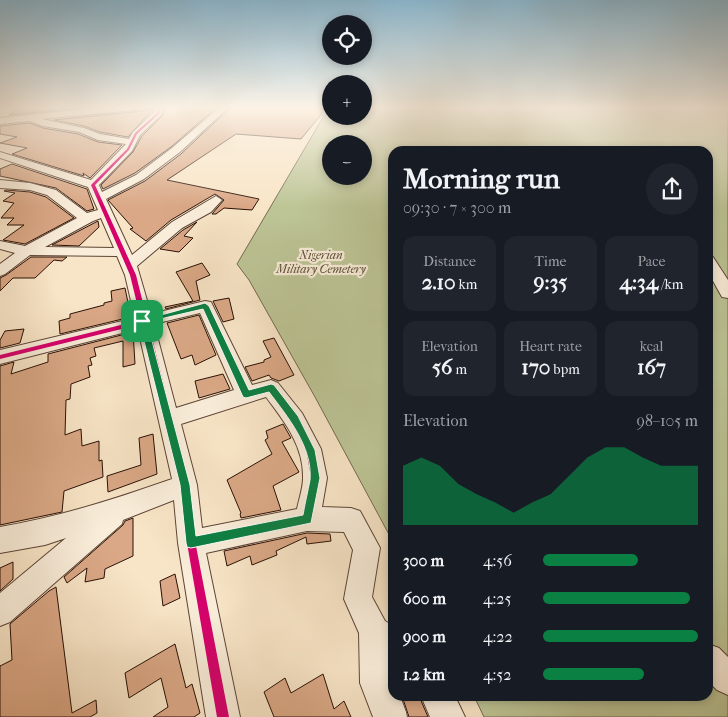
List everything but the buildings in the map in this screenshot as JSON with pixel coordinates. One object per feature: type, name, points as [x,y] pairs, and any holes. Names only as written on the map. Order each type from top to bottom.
[{"type":"street","points":[[0,184],[17,185],[56,195],[72,210],[96,203],[131,142],[121,140]]},
{"type":"street","points":[[0,271],[96,203],[140,177],[187,140]]},
{"type":"street","points":[[0,155],[96,203],[125,258],[185,485],[191,543],[223,717]]},
{"type":"street","points":[[0,244],[27,251],[125,258],[206,209],[216,200]]},
{"type":"street","points":[[713,268],[728,293]]},
{"type":"street","points":[[0,357],[205,306],[246,394]]},
{"type":"street","points":[[168,420],[246,394],[271,388],[295,419],[304,434],[310,450],[315,478],[307,519]]},
{"type":"street","points":[[0,540],[45,532],[121,509],[185,485]]},
{"type":"street","points":[[0,612],[121,509]]},
{"type":"street","points":[[191,543],[307,519],[351,520],[367,548],[358,599],[384,636],[376,683],[390,712],[390,717]]},
{"type":"street","points":[[713,664],[728,680]]},
{"type":"street","points":[[440,701],[448,717]]},
{"type":"green space","name":"Nigerian Military Cemetery","points":[[309,140],[322,140],[322,185],[372,185],[372,140],[728,140],[728,717],[484,717],[476,701],[713,701],[713,146],[388,146],[388,533],[249,280],[237,264]]},
{"type":"cycle path","points":[[133,140],[128,149],[93,185],[133,275],[185,485],[191,543],[223,717]]},
{"type":"cycle path","points":[[0,357],[205,306],[246,394],[271,388],[295,419],[310,449],[315,478],[307,519],[191,543]]},
{"type":"route","points":[[205,306],[246,394],[271,388],[304,434],[310,450],[315,478],[307,519],[191,543],[185,485],[142,321],[205,306]]}]
